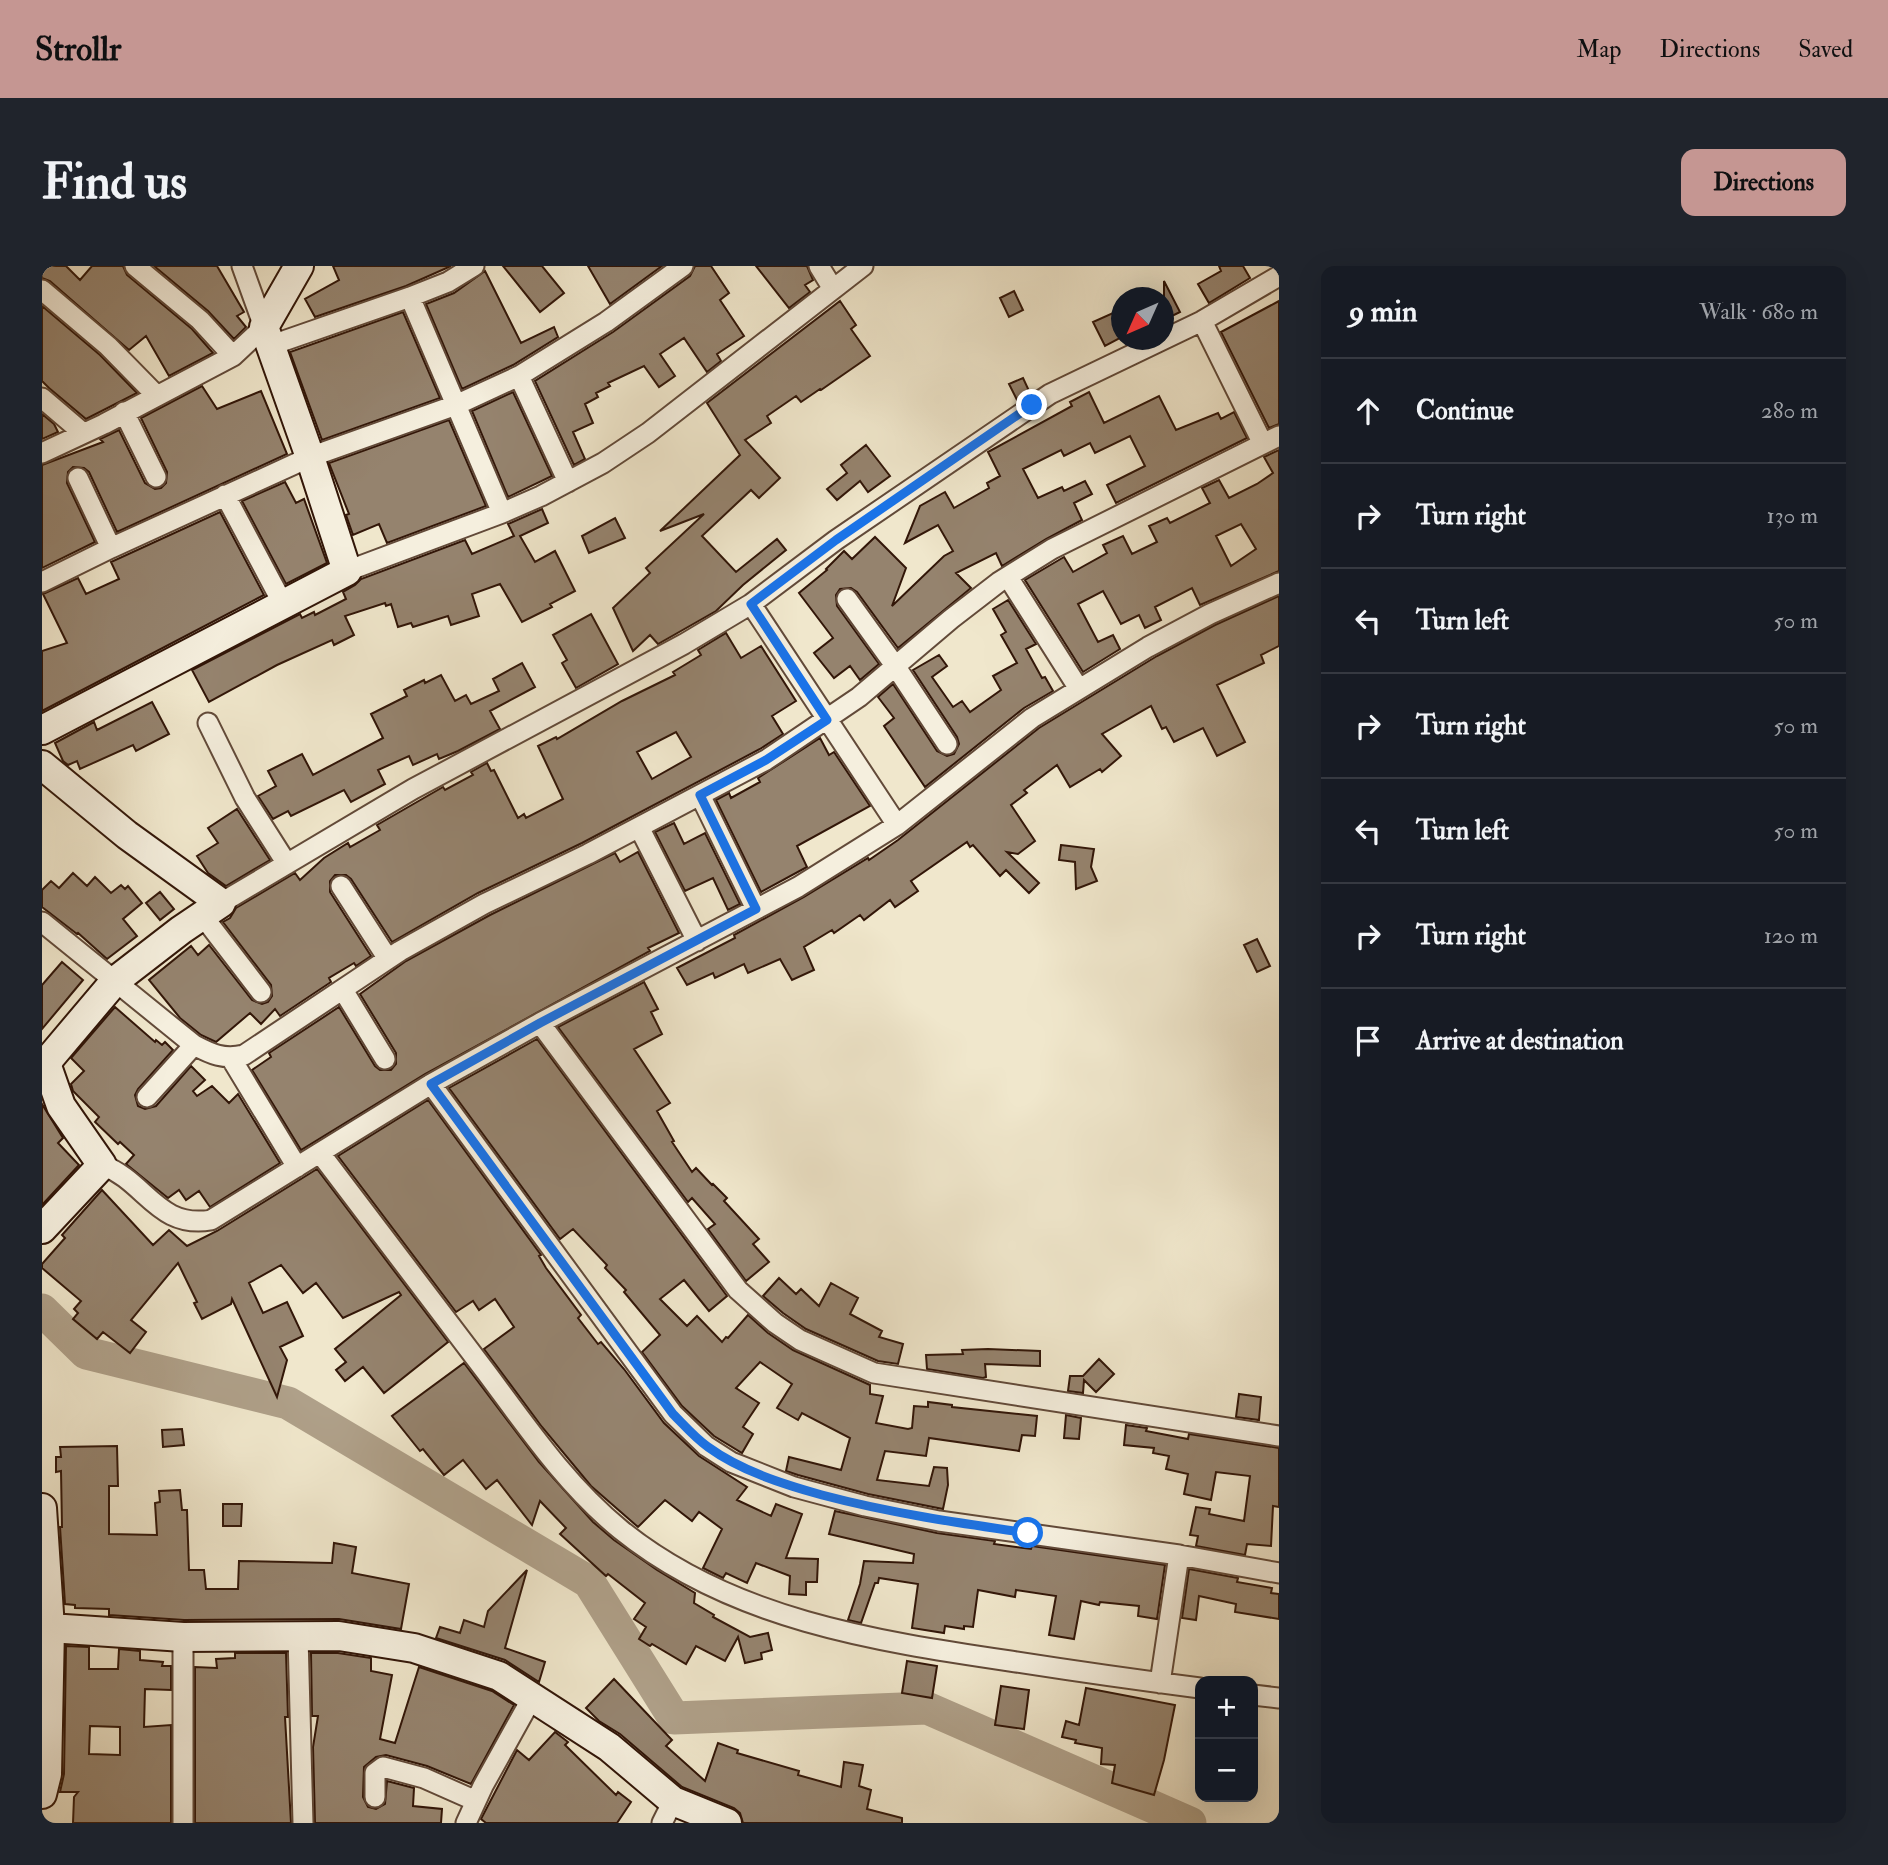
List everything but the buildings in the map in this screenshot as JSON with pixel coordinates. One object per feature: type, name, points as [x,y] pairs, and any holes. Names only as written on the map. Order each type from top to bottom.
[{"type":"street","points":[[135,266],[200,320],[233,356]]},
{"type":"street","points":[[242,266],[310,457],[346,570]]},
{"type":"street","points":[[267,336],[299,266]]},
{"type":"street","points":[[42,453],[157,396],[267,336],[410,297],[448,282],[474,266]]},
{"type":"street","points":[[42,582],[310,457],[456,405],[519,376],[596,328],[683,266]]},
{"type":"street","points":[[819,266],[833,289]]},
{"type":"street","points":[[42,730],[346,570],[502,513],[603,463],[648,433],[863,266]]},
{"type":"street","points":[[1279,276],[1202,321],[1050,394],[836,540],[751,604],[684,644],[414,789],[212,909],[115,981],[50,1058],[47,1066],[61,1106],[102,1165],[123,1175],[160,1209],[178,1219],[193,1223],[211,1220],[431,1084],[540,1023],[798,887],[897,825],[1032,718],[1148,647],[1210,614],[1279,583]]},
{"type":"street","points":[[42,290],[108,346],[157,396]]},
{"type":"street","points":[[410,297],[502,513]]},
{"type":"street","points":[[42,922],[194,1045],[213,1055],[231,1058],[244,1055],[388,959],[484,904],[766,760],[827,720],[1007,577],[1052,549],[1271,440],[1202,321]]},
{"type":"street","points":[[519,376],[568,482]]},
{"type":"street","points":[[42,398],[83,433]]},
{"type":"street","points":[[124,412],[156,477]]},
{"type":"street","points":[[78,478],[111,548]]},
{"type":"street","points":[[225,495],[283,604]]},
{"type":"street","points":[[1007,577],[1079,689]]},
{"type":"street","points":[[847,599],[947,744]]},
{"type":"street","points":[[751,604],[897,825]]},
{"type":"street","points":[[208,723],[245,798],[287,864]]},
{"type":"street","points":[[42,765],[212,909],[261,992]]},
{"type":"street","points":[[700,795],[756,909]]},
{"type":"street","points":[[639,827],[696,941]]},
{"type":"street","points":[[341,886],[388,959]]},
{"type":"street","points":[[343,990],[385,1059]]},
{"type":"street","points":[[540,1023],[738,1290],[775,1323],[800,1340],[874,1373],[1279,1436]]},
{"type":"street","points":[[146,1097],[194,1045]]},
{"type":"street","points":[[231,1058],[298,1167]]},
{"type":"street","points":[[431,1084],[673,1414],[706,1446],[731,1462],[794,1487],[865,1506],[939,1521],[1179,1555],[1279,1573]]},
{"type":"street","points":[[320,1153],[567,1480],[621,1530],[655,1554],[710,1585],[765,1610],[850,1633],[911,1647],[1195,1687]]},
{"type":"street","points":[[42,1230],[102,1165]]},
{"type":"street","points":[[42,1508],[47,1774],[42,1794]]},
{"type":"street","points":[[1160,1683],[1179,1555]]},
{"type":"street","points":[[46,1628],[183,1637],[339,1636],[414,1648],[499,1676],[533,1696],[609,1746],[667,1812],[727,1823]]},
{"type":"street","points":[[298,1636],[303,1823]]},
{"type":"street","points":[[183,1637],[183,1823]]},
{"type":"street","points":[[466,1823],[533,1696]]},
{"type":"street","points":[[1258,1696],[1279,1698]]},
{"type":"street","points":[[375,1797],[375,1773],[383,1767],[424,1778],[476,1801]]},
{"type":"waterway","points":[[42,1310],[86,1353],[288,1403],[589,1582],[674,1718],[927,1708],[1190,1823]]},
{"type":"route","points":[[1028,1533],[939,1521],[865,1506],[794,1487],[731,1462],[706,1446],[673,1414],[431,1084],[756,909],[700,795],[766,760],[827,720],[751,604],[836,540],[1032,405]]}]
